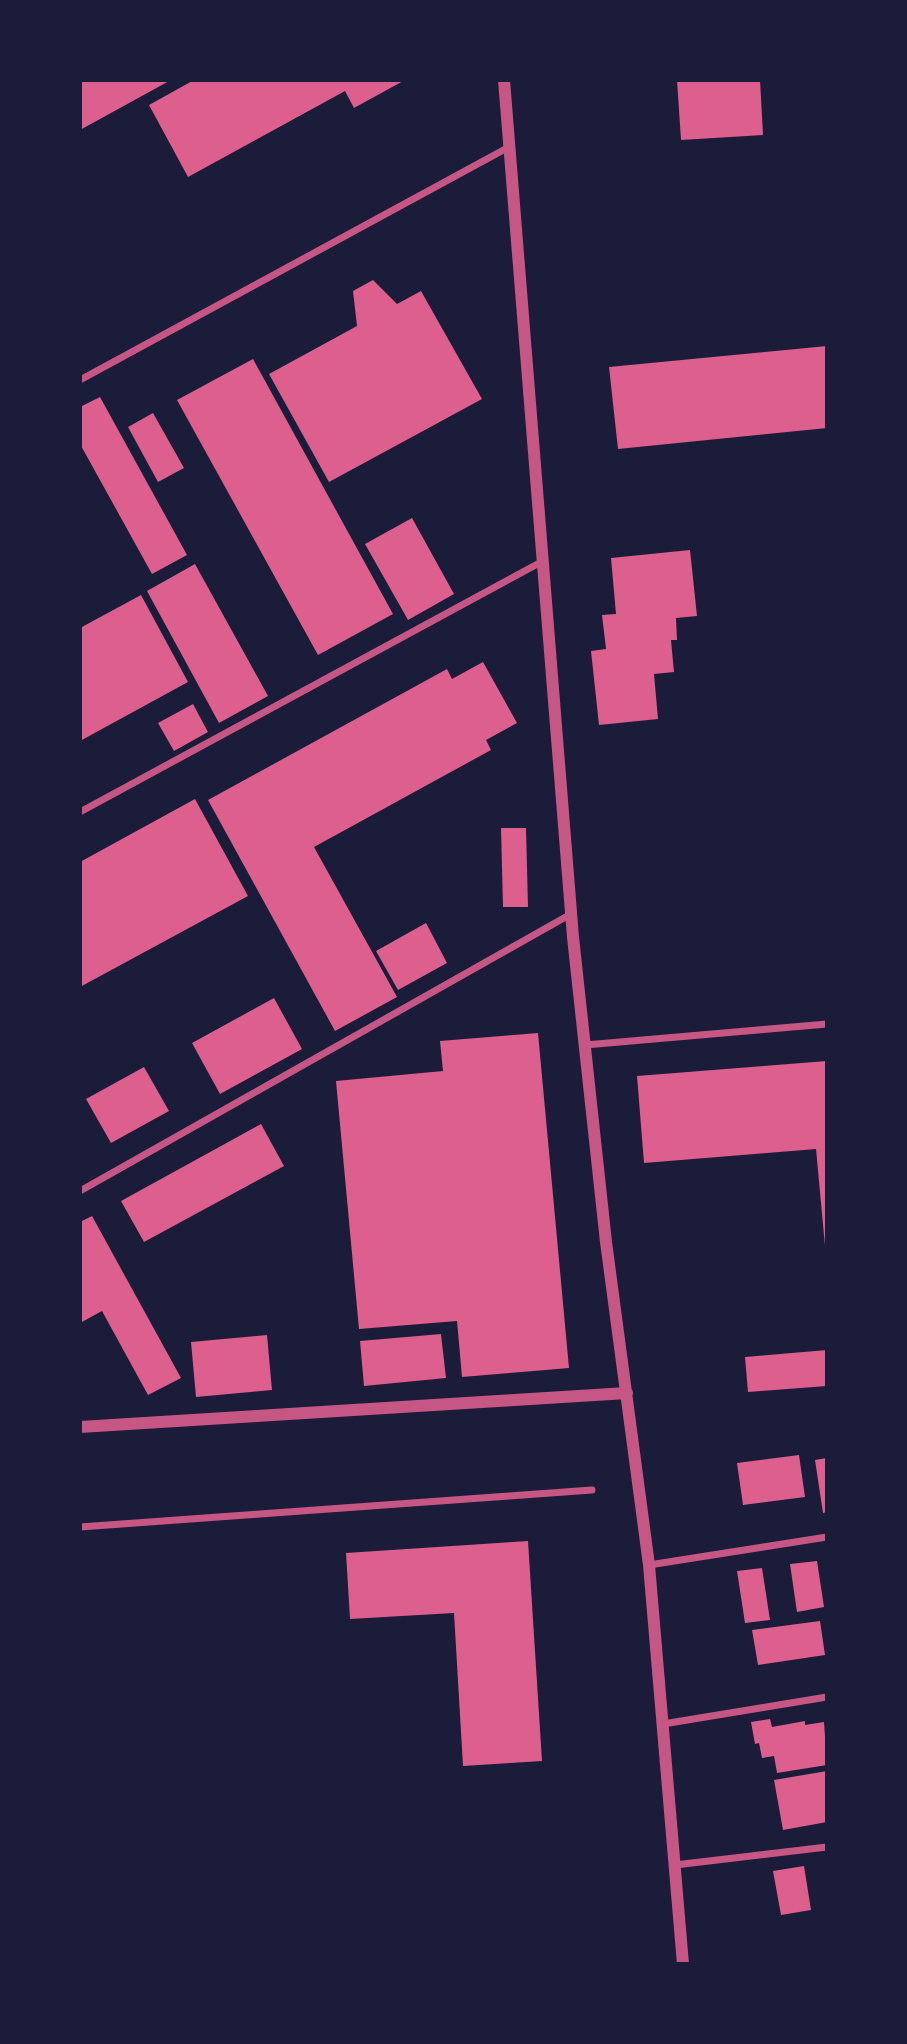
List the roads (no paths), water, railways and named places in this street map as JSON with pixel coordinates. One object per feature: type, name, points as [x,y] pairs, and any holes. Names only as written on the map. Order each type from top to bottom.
[{"type":"street","points":[[504,80],[571,914],[606,1242],[649,1565],[683,1964]]},
{"type":"street","points":[[80,380],[509,147]]},
{"type":"street","points":[[80,812],[543,561]]},
{"type":"street","points":[[80,1191],[571,914]]},
{"type":"street","points":[[585,1045],[827,1024]]},
{"type":"street","points":[[80,1427],[627,1393]]},
{"type":"street","points":[[80,1527],[592,1490]]},
{"type":"street","points":[[649,1565],[827,1537]]},
{"type":"street","points":[[663,1724],[827,1697]]},
{"type":"street","points":[[675,1865],[827,1847]]}]
